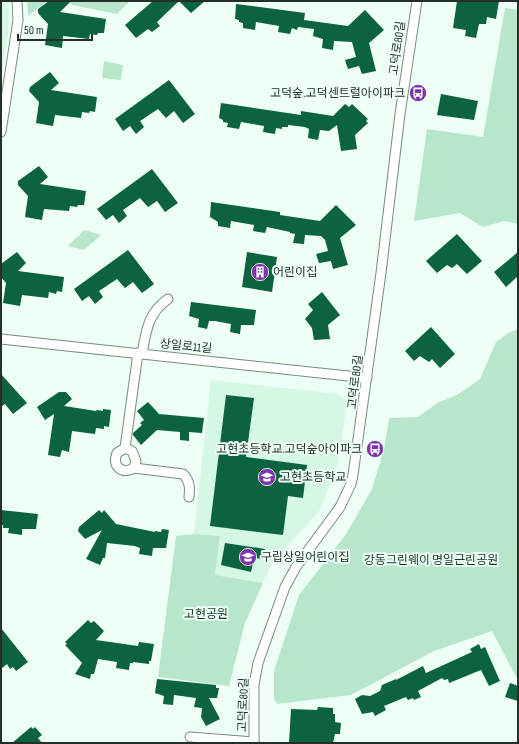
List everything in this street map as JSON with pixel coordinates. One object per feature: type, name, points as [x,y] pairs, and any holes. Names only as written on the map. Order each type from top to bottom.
[{"type":"street","points":[[1,132],[18,20],[17,1]]},
{"type":"street","name":"고덕로80길","points":[[254,742],[254,685],[258,663],[285,587],[296,567],[333,518],[351,484],[358,448],[400,114],[416,1]]},
{"type":"street","points":[[126,448],[140,353],[150,317],[160,305],[168,299]]},
{"type":"street","name":"상일로11길","points":[[1,339],[367,378]]},
{"type":"street","points":[[126,448],[117,453],[114,460],[116,466],[122,471],[128,471],[134,468],[183,474],[187,478],[190,485],[189,497]]},
{"type":"street","points":[[126,448],[135,455],[136,461],[134,468]]},
{"type":"street","points":[[190,737],[254,742]]},
{"type":"shaded area","points":[[1,1],[9,1],[8,33],[1,81]]},
{"type":"shaded area","name":"고현초등학교","points":[[211,380],[338,394],[347,404],[338,464],[319,512],[272,563],[263,583],[215,575],[220,536],[194,534]]},
{"type":"green space","points":[[27,1],[47,1],[28,16]]},
{"type":"green space","points":[[68,1],[130,1],[117,14],[72,5]]},
{"type":"green space","points":[[505,8],[518,10],[518,224],[504,221],[483,227],[460,213],[414,221],[427,129],[483,137]]},
{"type":"green space","points":[[104,61],[123,65],[121,80],[102,78]]},
{"type":"green space","points":[[84,230],[101,235],[84,250],[68,246]]},
{"type":"green space","name":"강동그린웨이 명일근린공원","points":[[518,329],[518,676],[516,677],[492,631],[434,651],[351,695],[277,704],[274,699],[274,671],[299,595],[346,534],[372,489],[384,449],[389,418],[418,417],[439,402],[457,395],[480,379],[496,342],[508,333]]},
{"type":"green space","name":"고현공원","points":[[194,534],[220,536],[215,575],[263,583],[245,623],[229,686],[158,677],[176,536]]},
{"type":"building","points":[[49,1],[71,1],[60,12],[106,19],[104,33],[98,33],[97,35],[90,34],[89,39],[63,36],[62,48],[45,45],[48,24],[38,13],[38,9]]},
{"type":"building","points":[[153,1],[179,1],[157,22],[160,26],[152,32],[148,29],[136,38],[125,25]]},
{"type":"building","points":[[179,1],[205,1],[191,13]]},
{"type":"building","points":[[457,1],[499,1],[496,19],[487,17],[486,24],[479,24],[476,38],[465,36],[466,30],[453,28]]},
{"type":"building","points":[[236,4],[305,13],[304,20],[348,26],[365,10],[384,30],[369,43],[376,71],[362,74],[359,66],[348,69],[345,60],[356,57],[352,42],[334,41],[333,50],[322,48],[323,39],[313,36],[314,29],[298,27],[297,30],[292,28],[290,34],[278,32],[279,26],[256,22],[255,30],[243,28],[243,23],[235,19]]},
{"type":"building","points":[[50,72],[59,83],[51,90],[97,97],[95,112],[82,112],[81,118],[55,115],[53,126],[36,123],[39,102],[29,91],[30,87]]},
{"type":"building","points":[[169,80],[195,114],[183,123],[174,111],[166,118],[158,109],[140,121],[144,127],[136,134],[130,126],[123,131],[115,119]]},
{"type":"building","points":[[441,94],[478,101],[474,120],[437,115]]},
{"type":"building","points":[[221,103],[301,115],[301,111],[333,116],[345,104],[349,107],[352,104],[368,119],[366,121],[368,123],[355,135],[357,149],[341,151],[337,125],[329,131],[320,130],[318,140],[308,138],[309,129],[305,127],[288,125],[288,127],[282,127],[282,129],[276,128],[275,134],[263,132],[264,126],[241,122],[239,129],[227,127],[228,123],[223,122],[223,120],[219,118]]},
{"type":"building","points":[[39,166],[48,177],[40,184],[86,191],[84,205],[78,205],[77,207],[70,206],[69,211],[44,209],[42,220],[25,217],[28,196],[18,185],[18,181]]},
{"type":"building","points":[[152,169],[178,203],[165,212],[157,201],[148,207],[140,198],[123,210],[127,216],[119,223],[113,215],[106,220],[97,209]]},
{"type":"building","points":[[211,202],[280,212],[280,215],[320,221],[336,205],[356,225],[340,238],[348,265],[333,269],[331,261],[319,263],[316,254],[328,251],[325,240],[321,236],[305,235],[304,244],[293,243],[295,234],[290,232],[267,227],[265,233],[253,231],[254,225],[231,221],[230,228],[218,226],[218,222],[210,217]]},
{"type":"building","points":[[457,234],[482,261],[467,274],[457,264],[452,268],[447,265],[437,273],[426,261]]},
{"type":"building","points":[[128,250],[154,284],[142,293],[133,282],[125,288],[117,279],[99,291],[103,297],[95,304],[89,296],[82,301],[74,289]]},
{"type":"building","points":[[17,252],[26,263],[18,271],[64,277],[62,292],[57,291],[56,294],[49,292],[48,298],[22,295],[20,306],[3,303],[6,283],[1,277],[1,264]]},
{"type":"building","name":"어린이집","points":[[247,252],[277,257],[272,292],[242,287]]},
{"type":"building","points":[[518,252],[518,276],[506,287],[494,272]]},
{"type":"building","points":[[322,292],[340,315],[328,325],[330,339],[314,340],[312,328],[305,319],[313,310],[308,304]]},
{"type":"building","points":[[191,302],[256,310],[254,325],[241,325],[240,334],[230,332],[231,324],[215,321],[209,321],[207,329],[198,327],[199,319],[189,316]]},
{"type":"building","points":[[431,327],[455,354],[440,368],[432,359],[429,362],[420,356],[414,361],[405,351]]},
{"type":"building","points":[[1,374],[27,403],[13,414],[5,404],[1,407]]},
{"type":"building","points":[[59,392],[66,392],[72,399],[64,406],[96,411],[103,411],[103,409],[111,410],[109,427],[104,426],[104,429],[96,428],[95,434],[72,431],[69,452],[62,450],[60,457],[48,455],[54,414],[45,420],[37,407]]},
{"type":"building","name":"고현초등학교","points":[[226,395],[254,398],[246,457],[307,465],[303,498],[288,496],[283,535],[210,526]]},
{"type":"building","points":[[148,402],[159,414],[204,418],[202,433],[189,432],[189,441],[180,440],[180,432],[157,430],[141,445],[133,433],[142,425],[140,423],[144,420],[137,411]]},
{"type":"building","points":[[1,510],[38,514],[36,529],[22,529],[22,535],[8,533],[9,528],[3,528],[3,525],[1,525]]},
{"type":"building","points":[[99,510],[102,513],[104,510],[116,524],[155,532],[161,532],[162,529],[169,530],[166,548],[153,548],[152,556],[139,554],[140,548],[135,546],[107,543],[105,558],[103,558],[100,565],[86,559],[102,530],[85,539],[78,531],[79,527]]},
{"type":"building","name":"구립상일어린이집","points":[[225,543],[265,549],[264,559],[254,558],[251,572],[221,565]]},
{"type":"building","points":[[88,620],[91,623],[94,621],[104,631],[96,640],[138,646],[139,642],[154,644],[151,661],[149,661],[149,664],[133,662],[130,663],[129,670],[116,668],[117,662],[98,659],[94,674],[91,674],[90,679],[75,674],[82,663],[65,645],[67,644],[65,642]]},
{"type":"building","points":[[1,628],[28,662],[16,671],[13,667],[10,669],[7,664],[1,669]]},
{"type":"building","points":[[479,644],[481,649],[485,647],[500,681],[489,686],[481,670],[449,683],[448,679],[444,680],[442,678],[418,691],[421,697],[414,700],[413,698],[408,700],[406,697],[384,706],[386,710],[375,716],[373,712],[362,714],[355,699],[362,695],[370,696],[380,691],[382,685],[396,680],[423,666],[426,673],[472,652],[470,649]]},
{"type":"building","points":[[157,679],[216,685],[216,688],[219,688],[217,698],[209,698],[220,719],[206,726],[201,717],[202,708],[194,707],[196,698],[174,695],[173,705],[163,704],[164,696],[155,693]]},
{"type":"building","points":[[510,683],[516,685],[518,688],[518,701],[505,697]]},
{"type":"building","points":[[318,707],[333,708],[335,722],[341,723],[340,734],[335,734],[333,743],[289,743],[291,709],[317,710]]},
{"type":"building","points":[[31,727],[33,729],[35,727],[42,735],[38,738],[42,743],[12,743]]},
{"type":"place","name":"고덕숲.고덕센트럴아이파크","points":[[418,93]]},
{"type":"place","name":"어린이집","points":[[260,272]]},
{"type":"place","name":"고현초등학교.고덕숲아이파크","points":[[375,449]]},
{"type":"place","name":"고현초등학교","points":[[267,477]]},
{"type":"place","name":"구립상일어린이집","points":[[248,557]]}]
